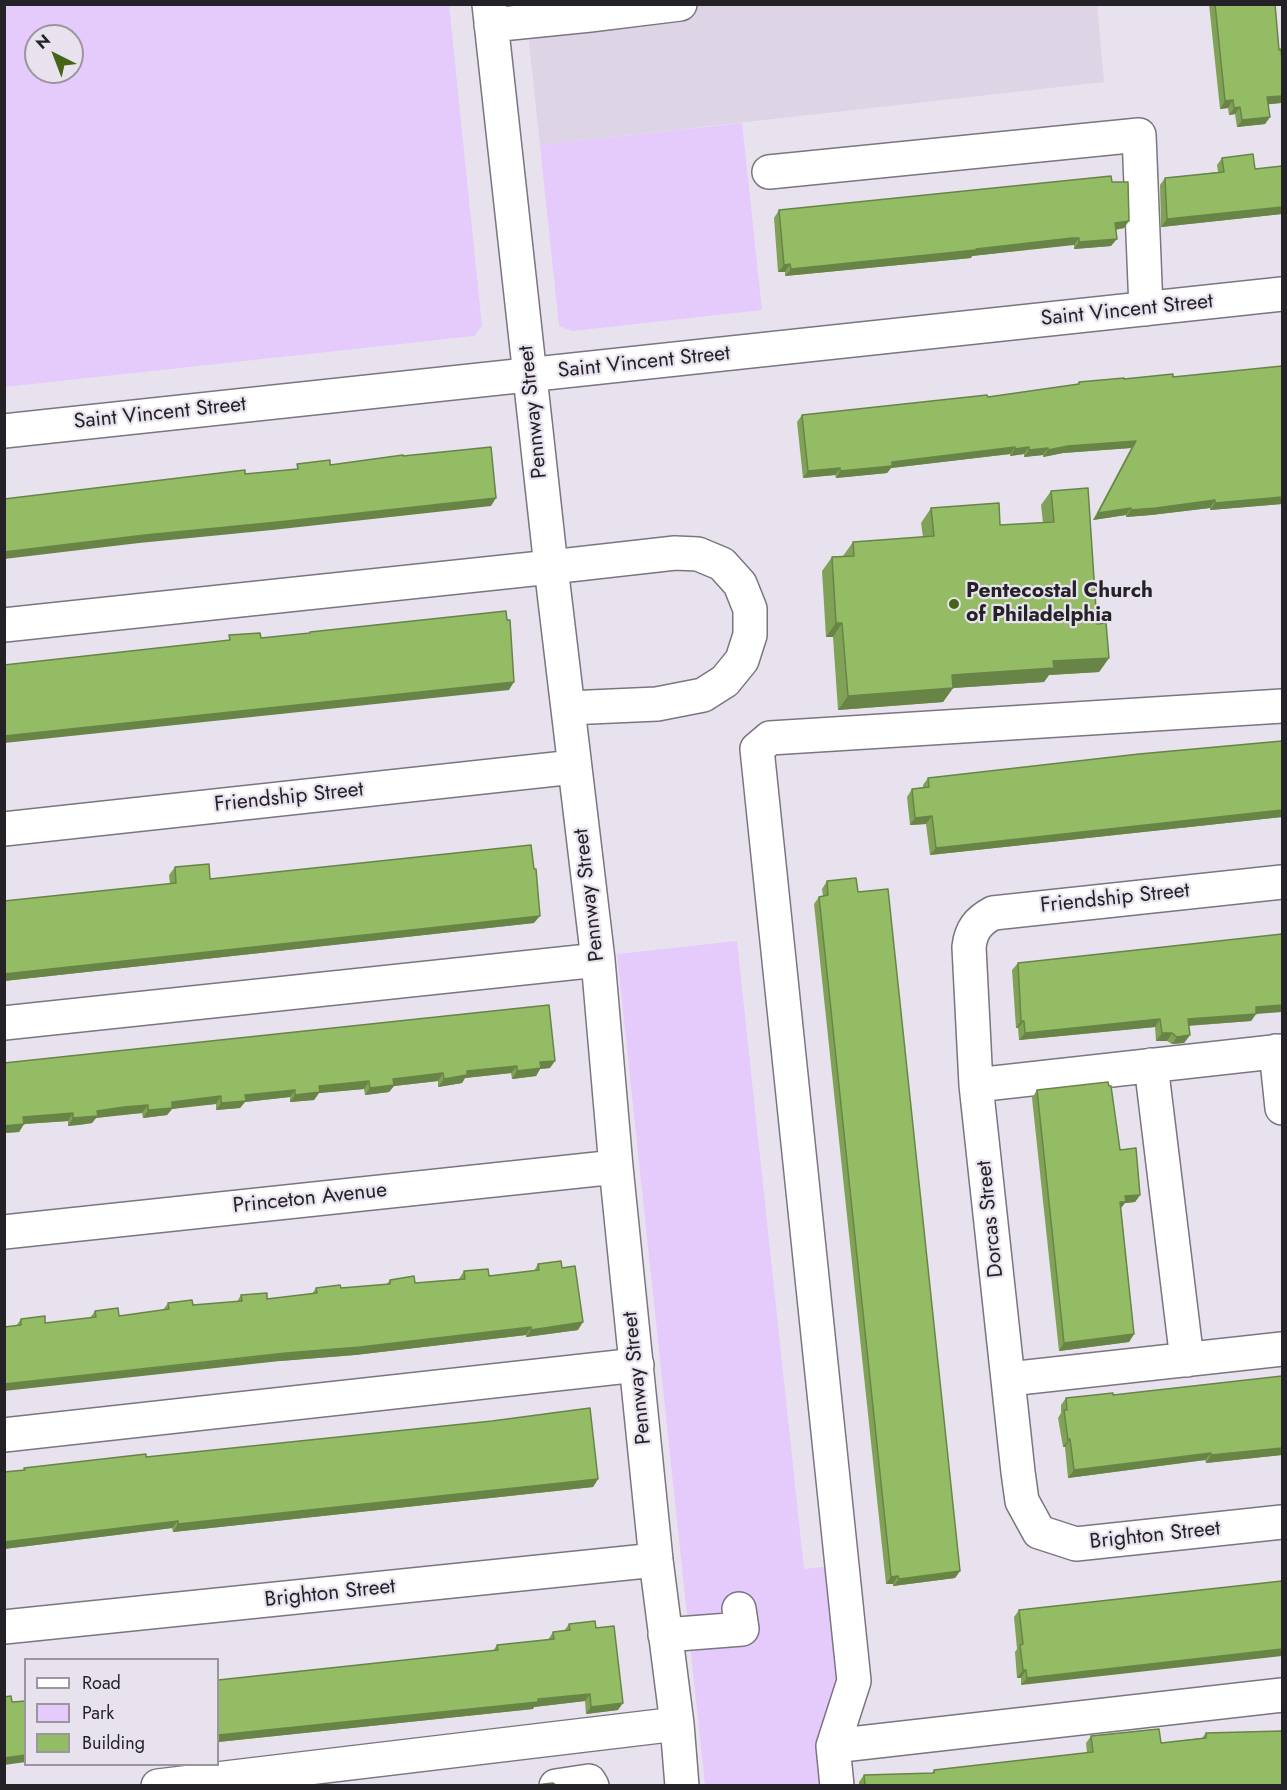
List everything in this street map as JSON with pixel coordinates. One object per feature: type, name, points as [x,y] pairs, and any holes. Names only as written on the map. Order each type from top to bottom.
[{"type":"street","points":[[490,15],[680,4]]},
{"type":"street","name":"Pennway Street","points":[[490,15],[529,375],[598,960],[616,1167],[656,1560],[682,1785]]},
{"type":"street","points":[[769,172],[1139,135],[1146,309]]},
{"type":"street","name":"Saint Vincent Street","points":[[4,431],[1282,294]]},
{"type":"street","points":[[4,625],[675,553],[698,554],[722,564],[740,584],[750,609],[750,635],[742,660],[725,681],[703,695],[657,704],[568,708]]},
{"type":"street","points":[[837,1785],[833,1746],[854,1681],[757,749],[770,738],[1282,706]]},
{"type":"street","name":"Friendship Street","points":[[4,829],[574,767]]},
{"type":"street","name":"Friendship Street","points":[[969,947],[970,936],[975,926],[983,918],[993,913],[1282,882]]},
{"type":"street","name":"Dorcas Street","points":[[969,947],[976,1085],[1021,1491]]},
{"type":"street","points":[[4,1023],[598,960]]},
{"type":"street","points":[[976,1085],[1279,1051],[1282,1108]]},
{"type":"street","points":[[1151,1065],[1187,1360]]},
{"type":"street","name":"Princeton Avenue","points":[[4,1232],[616,1167]]},
{"type":"street","points":[[1008,1379],[1282,1349]]},
{"type":"street","points":[[4,1436],[637,1365]]},
{"type":"street","name":"Brighton Street","points":[[1021,1491],[1022,1501],[1039,1532],[1076,1544],[1282,1522]]},
{"type":"street","name":"Brighton Street","points":[[4,1628],[656,1560]]},
{"type":"street","points":[[665,1635],[742,1629],[740,1609]]},
{"type":"street","points":[[833,1746],[1282,1695]]},
{"type":"street","points":[[158,1785],[234,1781],[676,1724]]},
{"type":"street","points":[[556,1785],[589,1781],[592,1785]]},
{"type":"shaded area","points":[[525,5],[1097,5],[1104,82],[540,145]]},
{"type":"green space","points":[[4,5],[449,5],[482,326],[474,336],[5,387]]},
{"type":"green space","points":[[742,123],[762,310],[572,331],[559,326],[540,145]]},
{"type":"green space","points":[[737,941],[804,1569],[832,1566],[843,1670],[826,1785],[705,1785],[617,954]]},
{"type":"building","points":[[1215,4],[1275,4],[1282,61],[1282,96],[1267,97],[1270,117],[1242,120],[1240,107],[1234,108],[1233,100],[1225,101]]},
{"type":"building","points":[[1253,154],[1255,169],[1282,166],[1282,207],[1167,219],[1165,178],[1224,172],[1222,158]]},
{"type":"building","points":[[1111,176],[1112,182],[1128,182],[1129,221],[1115,223],[1117,239],[1079,242],[1079,238],[1072,238],[791,269],[790,264],[784,265],[779,210]]},
{"type":"building","points":[[1282,366],[1282,497],[1215,503],[1215,500],[1098,513],[1136,441],[1068,446],[1048,450],[1048,448],[1029,450],[1029,447],[1015,449],[1015,447],[892,462],[892,466],[840,471],[840,468],[808,471],[802,415],[987,395],[988,397],[1079,384],[1079,382],[1173,374],[1173,377]]},
{"type":"building","points":[[491,447],[496,498],[4,552],[4,499],[245,470],[245,474],[298,469],[297,464],[330,460],[330,465],[403,455]]},
{"type":"building","name":"Pentecostal Church of Philadelphia","points":[[1088,488],[1097,624],[1106,623],[1109,658],[1053,661],[1054,668],[952,675],[953,688],[848,696],[842,623],[836,623],[832,557],[854,556],[853,542],[934,536],[931,508],[999,503],[1000,525],[1054,522],[1051,491]]},
{"type":"building","points":[[506,611],[507,620],[510,620],[514,682],[4,736],[4,665],[230,640],[229,635],[260,633],[261,638]]},
{"type":"building","points":[[1282,741],[1282,810],[936,848],[932,816],[915,818],[912,789],[929,787],[928,778],[1139,754]]},
{"type":"building","points":[[531,845],[534,869],[536,869],[540,916],[4,974],[4,901],[176,883],[175,867],[209,864],[210,879]]},
{"type":"building","points":[[856,878],[858,892],[888,889],[960,1571],[899,1579],[898,1576],[891,1577],[819,897],[828,895],[827,881]]},
{"type":"building","points":[[1282,934],[1282,1005],[1256,1007],[1256,1014],[1188,1019],[1190,1035],[1177,1037],[1172,1033],[1162,1033],[1160,1019],[1025,1033],[1024,1021],[1021,1021],[1018,963]]},
{"type":"building","points":[[549,1005],[555,1061],[540,1062],[541,1068],[517,1071],[517,1066],[467,1071],[467,1075],[444,1079],[443,1073],[393,1079],[394,1085],[370,1088],[369,1081],[319,1086],[320,1092],[295,1095],[295,1090],[245,1095],[246,1101],[221,1103],[221,1096],[172,1102],[172,1108],[148,1110],[148,1105],[97,1111],[98,1116],[73,1118],[73,1113],[23,1117],[24,1124],[4,1126],[4,1063]]},
{"type":"building","points":[[1108,1082],[1111,1086],[1120,1150],[1136,1148],[1140,1195],[1125,1196],[1126,1202],[1120,1202],[1134,1334],[1064,1343],[1037,1090]]},
{"type":"building","points":[[561,1261],[562,1268],[575,1266],[583,1322],[531,1330],[531,1327],[4,1384],[4,1327],[21,1325],[21,1319],[45,1316],[45,1323],[96,1317],[95,1311],[118,1308],[119,1316],[169,1309],[168,1303],[192,1300],[193,1305],[242,1301],[241,1295],[267,1293],[267,1299],[317,1293],[316,1288],[340,1285],[341,1288],[390,1284],[390,1280],[414,1276],[415,1283],[465,1279],[464,1271],[488,1269],[489,1276],[539,1270],[538,1264]]},
{"type":"building","points":[[1282,1376],[1282,1448],[1211,1455],[1211,1453],[1074,1470],[1064,1410],[1067,1410],[1066,1398]]},
{"type":"building","points":[[590,1408],[598,1479],[178,1524],[178,1521],[4,1542],[4,1472],[146,1454],[146,1457],[492,1421]]},
{"type":"building","points":[[1282,1581],[1282,1649],[1027,1678],[1026,1670],[1023,1670],[1019,1610]]},
{"type":"building","points":[[595,1621],[596,1628],[614,1626],[623,1703],[591,1707],[590,1694],[538,1699],[538,1702],[219,1735],[219,1680],[498,1650],[497,1645],[554,1639],[553,1632],[570,1630],[569,1624]]},
{"type":"building","points":[[11,1696],[12,1702],[24,1701],[24,1755],[4,1758],[4,1697]]},
{"type":"building","points":[[1159,1729],[1161,1743],[1206,1738],[1206,1733],[1282,1731],[1282,1785],[865,1785],[864,1775],[934,1773],[934,1770],[1093,1752],[1091,1736]]},
{"type":"place","name":"Pentecostal Church of Philadelphia","points":[[954,604]]}]
